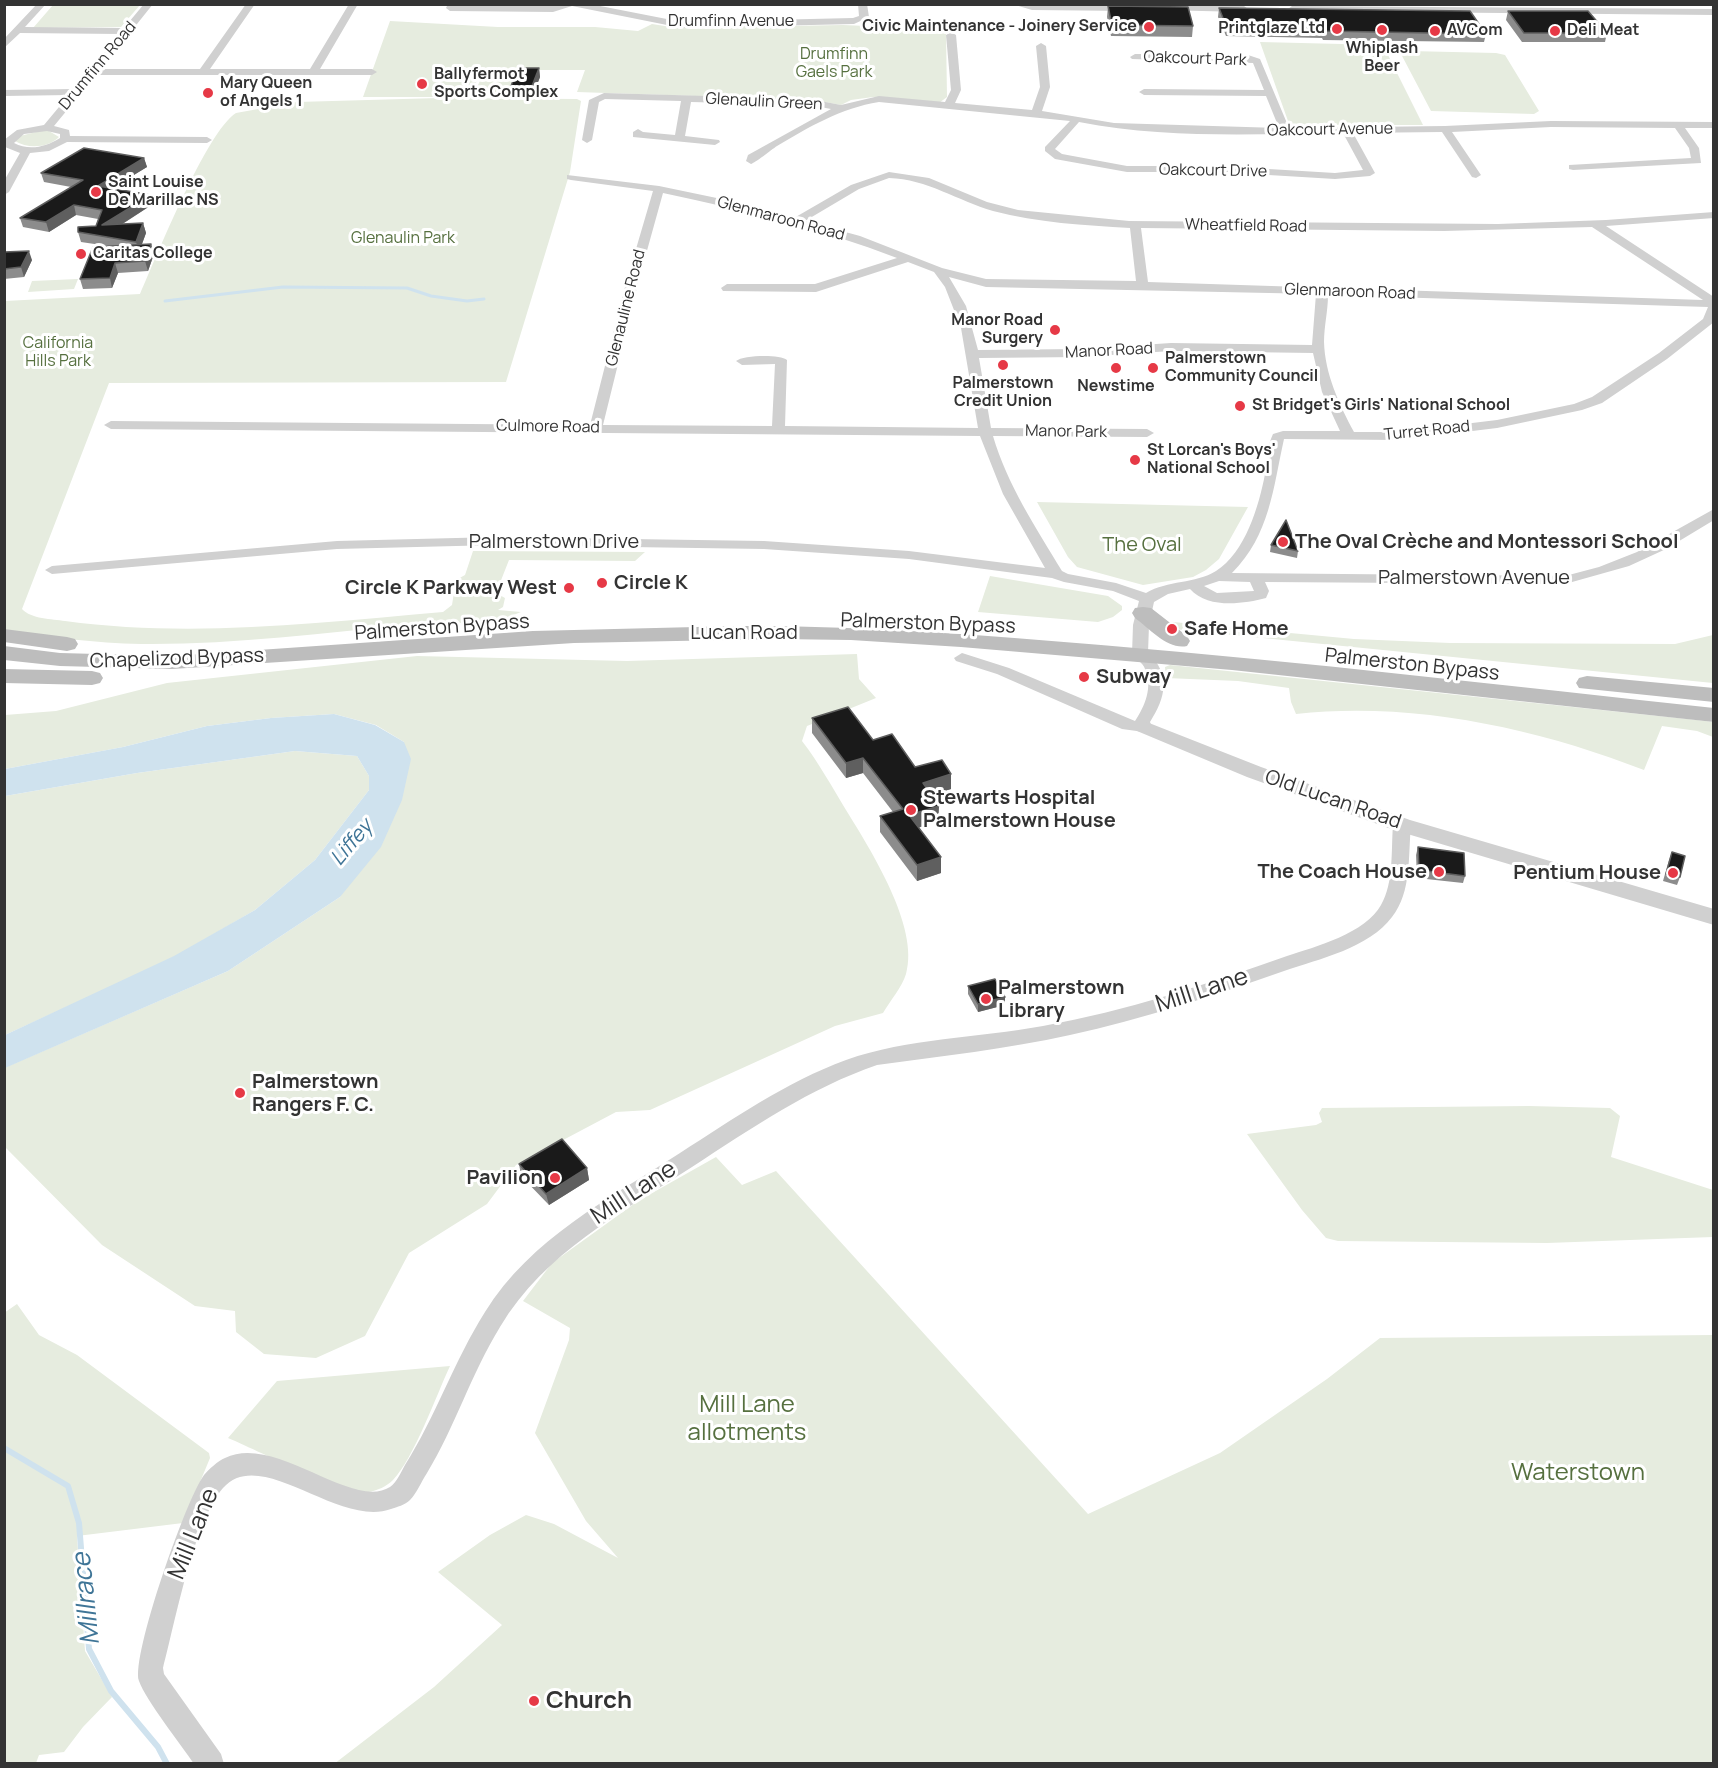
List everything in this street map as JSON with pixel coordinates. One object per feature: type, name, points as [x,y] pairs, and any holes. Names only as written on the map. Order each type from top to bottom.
[{"type":"main road","points":[[1145,606],[1179,641]]},
{"type":"main road","name":"Palmerston Bypass","points":[[140,648],[448,626],[596,620],[898,621],[1017,627],[1351,674],[1713,715]]},
{"type":"main road","points":[[1017,627],[1040,637],[1033,646]]},
{"type":"main road","name":"Lucan Road","points":[[349,651],[538,637],[694,633],[872,634],[1033,646],[1140,646]]},
{"type":"main road","name":"Chapelizod Bypass","points":[[4,635],[46,642],[140,648]]},
{"type":"main road","name":"Palmerston Bypass","points":[[1140,646],[1179,641],[1713,695]]},
{"type":"main road","points":[[4,676],[140,677],[216,670],[349,651]]},
{"type":"main road","name":"Chapelizod Bypass","points":[[4,653],[74,661],[130,663],[349,651]]},
{"type":"main road","points":[[1614,685],[1662,696],[1713,702]]},
{"type":"street","points":[[4,45],[42,4]]},
{"type":"street","name":"Drumfinn Road","points":[[47,128],[149,4]]},
{"type":"street","points":[[203,72],[251,4]]},
{"type":"street","points":[[313,72],[354,4]]},
{"type":"street","points":[[450,9],[553,9],[572,4]]},
{"type":"street","name":"Drumfinn Avenue","points":[[572,4],[682,25],[854,21],[864,17],[862,4]]},
{"type":"street","points":[[1016,4],[1032,7],[1140,8]]},
{"type":"street","points":[[1150,8],[1205,6],[1258,9]]},
{"type":"street","points":[[1282,9],[1596,8],[1711,12]]},
{"type":"street","points":[[19,30],[127,31]]},
{"type":"street","points":[[948,107],[956,90],[951,35]]},
{"type":"street","points":[[1036,113],[1045,87],[1041,46]]},
{"type":"street","name":"Oakcourt Park","points":[[1135,57],[1253,59],[1257,61],[1285,130]]},
{"type":"street","points":[[93,72],[372,72]]},
{"type":"street","points":[[4,93],[75,92]]},
{"type":"street","name":"Oakcourt Park","points":[[1144,92],[1270,93]]},
{"type":"street","name":"Glenaulin Green","points":[[587,140],[592,106],[598,97],[810,102],[840,108]]},
{"type":"street","name":"Glenaulin Green","points":[[680,138],[687,98]]},
{"type":"street","name":"Glenaulin Green","points":[[751,161],[752,157],[769,147],[840,108],[857,102],[879,99],[948,107]]},
{"type":"street","name":"Oakcourt Avenue","points":[[948,107],[1036,113],[1133,128],[1285,130],[1445,129],[1551,124],[1713,125]]},
{"type":"street","name":"Oakcourt Drive","points":[[1077,119],[1049,149],[1059,157],[1126,169],[1231,170],[1335,176],[1370,173],[1346,129]]},
{"type":"street","points":[[1573,167],[1697,161],[1694,148],[1678,125]]},
{"type":"street","points":[[65,139],[65,132],[47,128],[21,132],[7,138],[12,147],[27,150],[46,148],[65,139],[207,140]]},
{"type":"street","points":[[1445,129],[1476,175]]},
{"type":"street","points":[[639,132],[637,135],[715,142]]},
{"type":"street","points":[[4,192],[27,150]]},
{"type":"street","name":"Wheatfield Road","points":[[797,221],[869,181],[887,175],[921,179],[984,204],[1014,213],[1082,221],[1393,227],[1593,223],[1713,215]]},
{"type":"street","name":"Glenmaroon Road","points":[[572,177],[659,189],[797,221],[856,238],[938,270],[986,283]]},
{"type":"street","name":"Glenauline Road","points":[[596,428],[632,283],[659,189]]},
{"type":"street","points":[[1135,223],[1142,285]]},
{"type":"street","points":[[1593,223],[1698,290],[1713,305]]},
{"type":"street","points":[[727,288],[816,288],[909,258]]},
{"type":"street","points":[[938,270],[956,295],[971,354],[984,431],[997,464],[1056,574],[1064,578],[1128,591],[1145,606]]},
{"type":"street","name":"Glenmaroon Road","points":[[956,295],[970,286],[986,283],[1142,285],[1713,305]]},
{"type":"street","points":[[1322,291],[1318,349],[1322,375],[1350,437]]},
{"type":"street","name":"Turret Road","points":[[1218,577],[1228,569],[1239,554],[1259,517],[1271,478],[1278,437],[1282,435],[1398,436],[1497,424],[1540,416],[1597,400],[1690,336],[1713,314],[1713,305]]},
{"type":"street","name":"Manor Road","points":[[971,354],[1081,353],[1171,347],[1318,349]]},
{"type":"street","points":[[742,361],[781,360],[778,430]]},
{"type":"street","name":"Culmore Road","points":[[111,425],[984,431]]},
{"type":"street","name":"Manor Park","points":[[984,431],[1147,433]]},
{"type":"street","name":"Palmerstown Avenue","points":[[1218,577],[1565,580],[1593,575],[1614,567],[1687,531],[1713,513]]},
{"type":"street","name":"Palmerstown Drive","points":[[52,570],[337,545],[508,541],[764,545],[909,555],[1056,574]]},
{"type":"street","points":[[1144,727],[1143,722],[1154,706],[1156,692],[1154,666],[1140,646],[1145,606],[1161,591],[1218,577]]},
{"type":"street","points":[[1194,584],[1205,596],[1218,598],[1261,595],[1263,591],[1256,578]]},
{"type":"street","name":"Old Lucan Road","points":[[962,658],[1004,671],[1128,725],[1144,727],[1254,772],[1402,825],[1713,917]]},
{"type":"street","name":"Mill Lane","points":[[211,1764],[151,1678],[150,1668],[186,1540],[201,1503],[216,1478],[238,1464],[272,1465],[340,1497],[381,1503],[399,1495],[424,1458],[490,1322],[503,1301],[519,1281],[569,1235],[640,1186],[815,1080],[849,1066],[876,1058],[1068,1029],[1111,1018],[1231,983],[1313,954],[1371,928],[1385,914],[1393,901],[1402,825]]},
{"type":"green space","points":[[53,5],[140,5],[121,27],[33,28]]},
{"type":"green space","name":"Drumfinn Gaels Park","points":[[390,21],[498,27],[595,27],[638,31],[652,24],[677,28],[843,25],[961,30],[961,32],[946,33],[947,97],[939,103],[873,97],[851,100],[841,105],[814,100],[577,92],[585,70],[468,70],[481,71],[470,97],[363,97]]},
{"type":"green space","points":[[1260,42],[1383,45],[1423,125],[1292,125],[1288,121]]},
{"type":"green space","points":[[1409,51],[1505,55],[1539,111],[1534,114],[1431,111],[1401,54]]},
{"type":"green space","points":[[484,72],[516,72],[506,96],[473,96]]},
{"type":"green space","name":"Glenaulin Park","points":[[439,98],[577,99],[581,101],[570,172],[506,382],[109,383],[22,609],[36,617],[112,626],[207,629],[443,612],[452,605],[456,580],[465,575],[473,551],[645,552],[635,561],[509,560],[496,593],[505,598],[503,607],[498,610],[521,612],[481,622],[423,624],[275,638],[174,644],[107,642],[5,631],[5,301],[140,294],[197,169],[224,125],[236,113],[297,102]]},
{"type":"green space","points":[[49,131],[59,137],[38,146],[20,144],[15,141],[20,136]]},
{"type":"green space","points":[[78,279],[74,289],[28,292],[32,281]]},
{"type":"green space","name":"The Oval","points":[[1037,502],[1248,507],[1219,559],[1206,570],[1193,577],[1143,585],[1077,567],[1068,557]]},
{"type":"green space","points":[[990,576],[1108,596],[1122,606],[1122,610],[1113,617],[1098,622],[978,612]]},
{"type":"green space","points":[[1173,622],[1354,639],[1450,643],[1675,644],[1713,635],[1713,683],[1173,629]]},
{"type":"green space","points":[[857,654],[859,679],[876,698],[807,726],[802,741],[820,766],[879,867],[890,889],[906,934],[908,955],[906,974],[883,1013],[835,1026],[650,1110],[616,1112],[516,1165],[487,1204],[409,1253],[365,1336],[316,1358],[264,1354],[236,1332],[235,1311],[195,1306],[102,1245],[5,1147],[4,1068],[228,971],[340,897],[404,742],[376,725],[334,714],[271,718],[207,726],[123,747],[5,769],[5,715],[56,711],[167,683],[417,656],[627,661]]},
{"type":"green space","points":[[1170,665],[1713,722],[1713,737],[1697,731],[1662,726],[1644,770],[1560,742],[1473,721],[1384,711],[1296,714],[1289,688],[1238,681],[1166,678],[1165,667]]},
{"type":"green space","points":[[295,751],[357,756],[369,776],[369,790],[315,860],[255,910],[171,959],[5,1035],[5,796],[137,773]]},
{"type":"green space","points":[[1529,1106],[1610,1108],[1620,1116],[1611,1157],[1713,1190],[1713,1237],[1547,1243],[1338,1241],[1326,1238],[1302,1210],[1247,1134],[1316,1125],[1322,1122],[1319,1113],[1322,1108]]},
{"type":"green space","points":[[716,1157],[742,1185],[776,1171],[1088,1514],[1220,1453],[1327,1379],[1380,1338],[1713,1335],[1713,1763],[334,1764],[434,1687],[502,1625],[438,1572],[490,1535],[526,1515],[554,1524],[618,1558],[586,1521],[535,1433],[569,1340],[570,1328],[523,1301],[552,1263],[638,1201]]},
{"type":"green space","points":[[17,1304],[39,1335],[77,1355],[209,1453],[210,1458],[183,1523],[77,1536],[85,1651],[112,1697],[83,1727],[64,1752],[39,1755],[36,1763],[5,1763],[4,1313]]},
{"type":"green space","points":[[450,1366],[409,1457],[393,1480],[375,1491],[368,1492],[338,1486],[228,1438],[277,1381]]},
{"type":"water","name":"Liffey","points":[[334,714],[375,725],[404,742],[411,759],[402,800],[381,847],[340,897],[228,971],[5,1068],[5,1035],[174,956],[255,910],[315,860],[369,790],[369,776],[357,756],[295,751],[137,773],[5,796],[5,769],[123,747],[207,726],[271,718]]},
{"type":"building","points":[[1108,6],[1188,7],[1193,26],[1112,25]]},
{"type":"building","points":[[1219,8],[1470,11],[1486,34],[1227,28]]},
{"type":"building","points":[[1508,11],[1588,11],[1607,33],[1524,33]]},
{"type":"building","points":[[518,68],[539,68],[532,86],[511,86]]},
{"type":"building","points":[[84,148],[144,158],[98,186],[151,195],[102,225],[143,223],[136,242],[78,232],[78,227],[96,226],[102,210],[74,205],[46,222],[20,218],[83,180],[41,173]]},
{"type":"building","points":[[151,244],[145,261],[115,263],[110,278],[80,279],[93,247]]},
{"type":"building","points":[[29,251],[21,267],[4,269],[4,252]]},
{"type":"building","points":[[1286,520],[1298,551],[1271,545]]},
{"type":"building","points":[[848,707],[873,740],[892,734],[915,767],[942,760],[951,774],[923,783],[939,806],[909,815],[941,857],[917,865],[880,816],[903,809],[863,758],[846,763],[812,718]]},
{"type":"building","points":[[1418,847],[1464,853],[1465,876],[1419,870]]},
{"type":"building","points":[[1672,852],[1685,856],[1680,877],[1666,874]]},
{"type":"building","points":[[995,979],[1005,997],[978,1004],[968,986]]},
{"type":"building","name":"Pavilion","points":[[562,1139],[587,1168],[546,1194],[519,1164]]},
{"type":"waterway","points":[[165,301],[283,287],[407,288],[431,296],[467,301],[484,299]]},
{"type":"waterway","name":"Millrace","points":[[4,1448],[68,1486],[79,1523],[89,1649],[111,1691],[158,1747],[167,1764]]},
{"type":"place","name":"Civic Maintenance - Joinery Service","points":[[1149,27]]},
{"type":"place","name":"Printglaze Ltd","points":[[1337,29]]},
{"type":"place","name":"Whiplash Beer","points":[[1382,30]]},
{"type":"place","name":"AVCom","points":[[1435,31]]},
{"type":"place","name":"Deli Meat","points":[[1555,31]]},
{"type":"place","name":"Ballyfermot Sports Complex","points":[[422,84]]},
{"type":"place","name":"Mary Queen of Angels 1","points":[[208,93]]},
{"type":"place","name":"Saint Louise De Marillac NS","points":[[96,192]]},
{"type":"place","name":"Caritas College","points":[[81,254]]},
{"type":"place","name":"Manor Road Surgery","points":[[1055,330]]},
{"type":"place","name":"Palmerstown Credit Union","points":[[1003,365]]},
{"type":"place","name":"Newstime","points":[[1116,368]]},
{"type":"place","name":"Palmerstown Community Council","points":[[1153,368]]},
{"type":"place","name":"St Bridget's Girls' National School","points":[[1240,406]]},
{"type":"place","name":"St Lorcan's Boys' National School","points":[[1135,460]]},
{"type":"place","name":"The Oval Crèche and Montessori School","points":[[1283,542]]},
{"type":"place","name":"Circle K","points":[[602,583]]},
{"type":"place","name":"Circle K Parkway West","points":[[569,588]]},
{"type":"place","name":"Safe Home","points":[[1172,629]]},
{"type":"place","name":"Subway","points":[[1084,677]]},
{"type":"place","name":"Stewarts Hospital Palmerstown House","points":[[911,810]]},
{"type":"place","name":"The Coach House","points":[[1439,872]]},
{"type":"place","name":"Pentium House","points":[[1673,873]]},
{"type":"place","name":"Palmerstown Library","points":[[986,999]]},
{"type":"place","name":"Palmerstown Rangers F. C.","points":[[240,1093]]},
{"type":"place","name":"Pavilion","points":[[555,1178]]},
{"type":"place","name":"Church","points":[[534,1701]]},
{"type":"park label","name":"California Hills Park","points":[[58,353]]},
{"type":"park label","name":"Mill Lane allotments","points":[[747,1419]]},
{"type":"park label","name":"Waterstown","points":[[1578,1473]]}]
